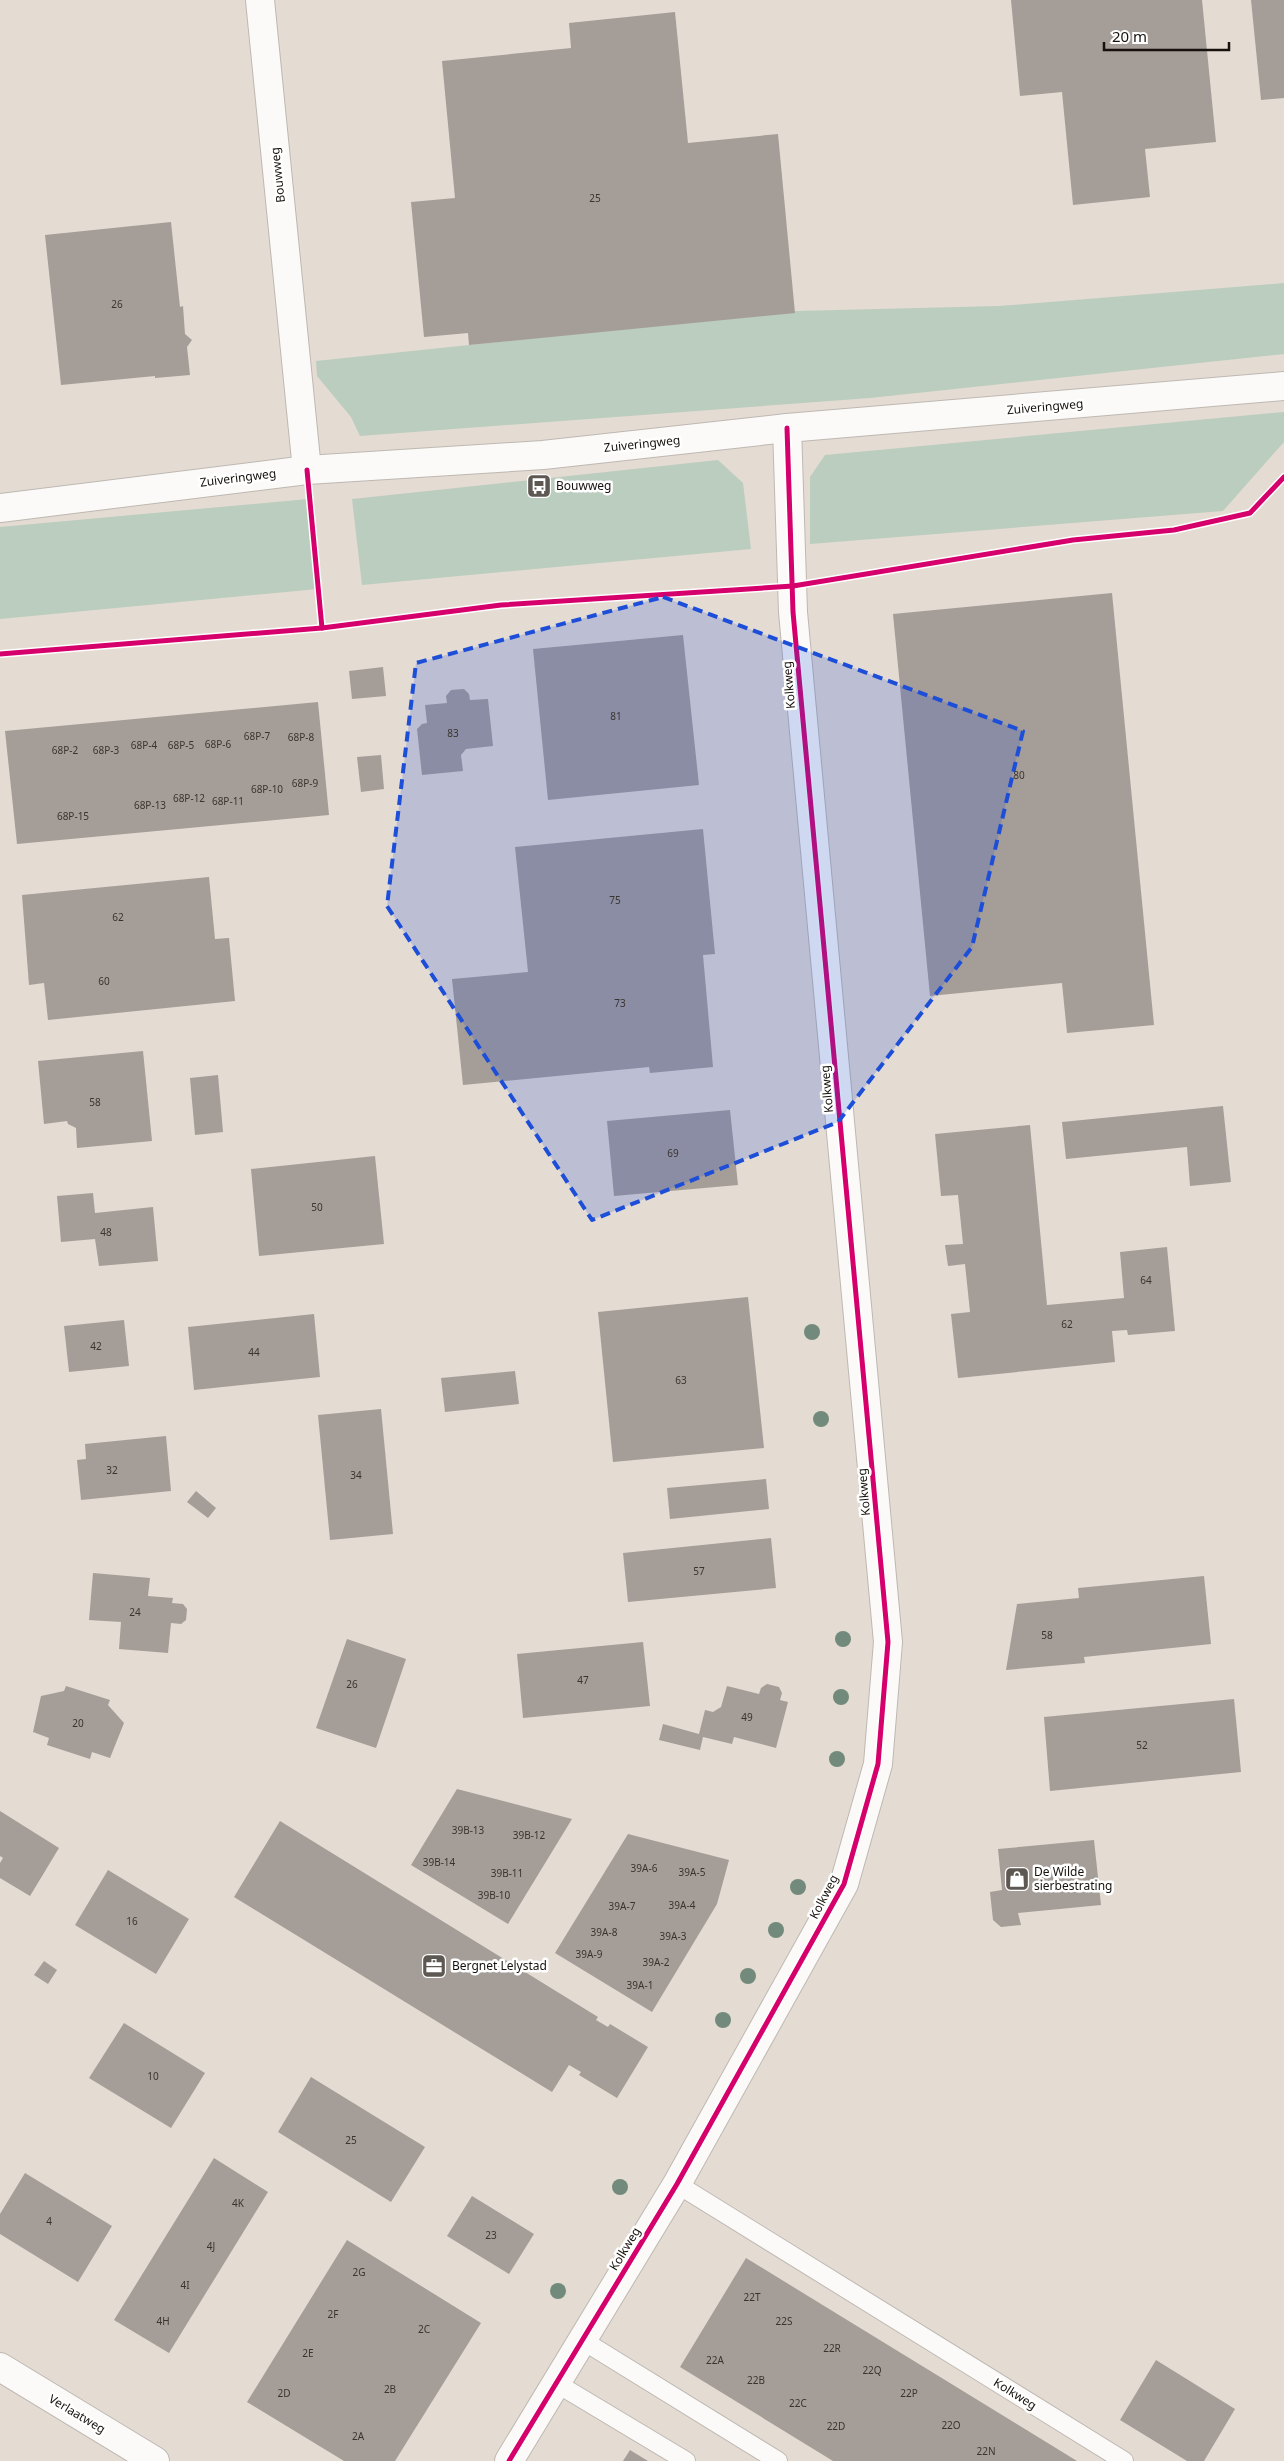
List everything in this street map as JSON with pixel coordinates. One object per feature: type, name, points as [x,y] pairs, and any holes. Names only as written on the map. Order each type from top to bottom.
[{"type":"street","name":"Bouwweg","points":[[260,0],[307,470]]},
{"type":"street","name":"Zuiveringweg","points":[[0,508],[307,470],[543,455],[787,428],[1284,386]]},
{"type":"street","name":"Kolkweg","points":[[509,2461],[677,2184],[844,1884],[878,1764],[888,1642],[792,612],[787,428]]},
{"type":"street","name":"Verlaatweg","points":[[0,2367],[155,2461]]},
{"type":"lane","name":"Kolkweg","points":[[677,2184],[1124,2461]]},
{"type":"lane","points":[[582,2340],[778,2461]]},
{"type":"lane","points":[[556,2383],[686,2461]]},
{"type":"highlighted area","points":[[663,597],[1023,731],[972,947],[838,1122],[592,1220],[387,906],[416,663]]},
{"type":"green space","points":[[1284,283],[1284,354],[870,398],[360,436],[351,417],[317,376],[316,361],[796,311],[999,306]]},
{"type":"green space","points":[[1284,412],[1284,442],[1223,511],[810,544],[810,477],[825,455]]},
{"type":"green space","points":[[718,460],[743,483],[751,549],[362,585],[352,499]]},
{"type":"green space","points":[[308,499],[318,589],[0,619],[0,527]]},
{"type":"building","points":[[1011,0],[1202,0],[1216,142],[1145,149],[1150,197],[1073,205],[1062,92],[1020,96]]},
{"type":"building","points":[[1251,0],[1284,0],[1284,98],[1261,100]]},
{"type":"building","points":[[675,12],[688,143],[778,134],[795,313],[469,345],[468,333],[424,337],[411,202],[455,198],[442,61],[571,48],[569,23]]},
{"type":"building","points":[[171,222],[180,307],[183,306],[185,334],[192,340],[187,347],[190,375],[155,378],[155,376],[61,385],[45,235]]},
{"type":"building","points":[[1112,593],[1154,1025],[1067,1033],[1062,983],[930,996],[893,614]]},
{"type":"building","points":[[683,635],[699,785],[548,800],[533,649]]},
{"type":"building","points":[[383,667],[386,696],[352,699],[349,671]]},
{"type":"building","points":[[464,689],[469,694],[470,700],[488,699],[493,746],[466,749],[461,755],[463,771],[422,775],[417,729],[422,724],[427,723],[425,705],[447,703],[446,696],[451,690]]},
{"type":"building","points":[[318,702],[329,815],[17,844],[5,731]]},
{"type":"building","points":[[381,755],[384,789],[361,792],[357,757]]},
{"type":"building","points":[[703,829],[715,954],[703,955],[713,1067],[650,1073],[649,1067],[463,1085],[452,979],[528,972],[515,847]]},
{"type":"building","points":[[209,877],[215,939],[229,938],[235,1001],[48,1020],[44,983],[29,985],[22,895]]},
{"type":"building","points":[[143,1051],[152,1141],[77,1148],[76,1128],[68,1124],[67,1121],[44,1124],[38,1061]]},
{"type":"building","points":[[218,1075],[223,1132],[195,1135],[190,1078]]},
{"type":"building","points":[[1223,1106],[1231,1182],[1190,1186],[1187,1147],[1066,1159],[1062,1122]]},
{"type":"building","points":[[730,1110],[738,1185],[614,1196],[607,1121]]},
{"type":"building","points":[[1030,1125],[1047,1305],[1124,1298],[1120,1252],[1167,1247],[1175,1331],[1128,1335],[1127,1330],[1112,1331],[1115,1362],[958,1378],[951,1314],[970,1312],[965,1264],[948,1266],[945,1245],[963,1244],[958,1195],[941,1196],[935,1134]]},
{"type":"building","points":[[375,1156],[384,1244],[259,1256],[251,1169]]},
{"type":"building","points":[[93,1193],[95,1213],[153,1207],[158,1261],[99,1266],[95,1239],[61,1242],[57,1196]]},
{"type":"building","points":[[748,1297],[764,1448],[613,1462],[598,1312]]},
{"type":"building","points":[[314,1314],[320,1377],[194,1390],[188,1327]]},
{"type":"building","points":[[124,1320],[129,1366],[69,1372],[64,1326]]},
{"type":"building","points":[[515,1371],[519,1404],[445,1412],[441,1378]]},
{"type":"building","points":[[381,1409],[393,1534],[330,1540],[318,1415]]},
{"type":"building","points":[[166,1436],[171,1491],[81,1500],[77,1460],[86,1459],[85,1444]]},
{"type":"building","points":[[766,1479],[769,1509],[670,1519],[667,1488]]},
{"type":"building","points":[[196,1491],[216,1508],[208,1518],[187,1502]]},
{"type":"building","points":[[771,1538],[776,1588],[628,1602],[623,1553]]},
{"type":"building","points":[[93,1573],[150,1578],[148,1596],[173,1598],[172,1603],[183,1604],[187,1609],[186,1620],[181,1624],[171,1623],[168,1653],[119,1649],[121,1622],[89,1620]]},
{"type":"building","points":[[1204,1576],[1211,1644],[1084,1657],[1085,1663],[1006,1670],[1017,1604],[1079,1598],[1078,1588]]},
{"type":"building","points":[[347,1639],[406,1659],[376,1748],[316,1728]]},
{"type":"building","points":[[643,1642],[650,1706],[523,1718],[517,1654]]},
{"type":"building","points":[[767,1684],[779,1687],[782,1693],[780,1700],[788,1702],[776,1748],[734,1737],[732,1744],[703,1737],[700,1750],[659,1740],[663,1724],[699,1734],[705,1710],[713,1712],[721,1707],[727,1686],[759,1694],[761,1688]]},
{"type":"building","points":[[66,1686],[110,1700],[108,1705],[124,1723],[110,1758],[92,1752],[90,1759],[47,1745],[49,1738],[33,1732],[41,1696],[64,1691]]},
{"type":"building","points":[[1234,1699],[1241,1772],[1050,1791],[1044,1717]]},
{"type":"building","points":[[457,1789],[572,1819],[508,1924],[411,1865]]},
{"type":"building","points":[[0,1811],[59,1848],[30,1896],[0,1878],[0,1863],[3,1858],[0,1856]]},
{"type":"building","points":[[280,1821],[598,2017],[596,2020],[608,2027],[610,2024],[648,2047],[617,2098],[579,2075],[581,2072],[569,2065],[552,2092],[234,1897]]},
{"type":"building","points":[[628,1834],[729,1860],[717,1904],[652,2012],[555,1953]]},
{"type":"building","points":[[1094,1840],[1101,1905],[1018,1913],[1021,1925],[1001,1927],[993,1920],[990,1892],[1002,1890],[998,1849]]},
{"type":"building","points":[[108,1870],[189,1919],[156,1974],[75,1925]]},
{"type":"building","points":[[44,1961],[57,1970],[48,1984],[34,1975]]},
{"type":"building","points":[[124,2023],[205,2073],[171,2128],[89,2078]]},
{"type":"building","points":[[311,2077],[425,2147],[391,2202],[278,2132]]},
{"type":"building","points":[[214,2158],[268,2192],[169,2353],[114,2320]]},
{"type":"building","points":[[25,2173],[112,2226],[78,2282],[0,2234],[0,2214]]},
{"type":"building","points":[[472,2196],[534,2234],[509,2274],[447,2236]]},
{"type":"building","points":[[347,2240],[481,2323],[395,2461],[344,2461],[247,2402]]},
{"type":"building","points":[[746,2258],[1077,2461],[833,2461],[680,2367]]},
{"type":"building","points":[[1156,2360],[1235,2409],[1204,2461],[1187,2461],[1120,2420]]},
{"type":"building","points":[[630,2450],[648,2461],[623,2461]]},
{"type":"cycle path","points":[[509,2461],[677,2184],[844,1884],[878,1764],[888,1642],[793,612],[787,428]]},
{"type":"cycle path","points":[[307,470],[322,628]]},
{"type":"cycle path","points":[[0,654],[322,628],[501,605],[793,586],[1073,540],[1174,530],[1250,513],[1284,477]]},
{"type":"place","name":"Bouwweg","points":[[539,486]]},
{"type":"place","name":"De Wilde sierbestrating","points":[[1017,1879]]},
{"type":"place","name":"Bergnet Lelystad","points":[[434,1966]]}]
